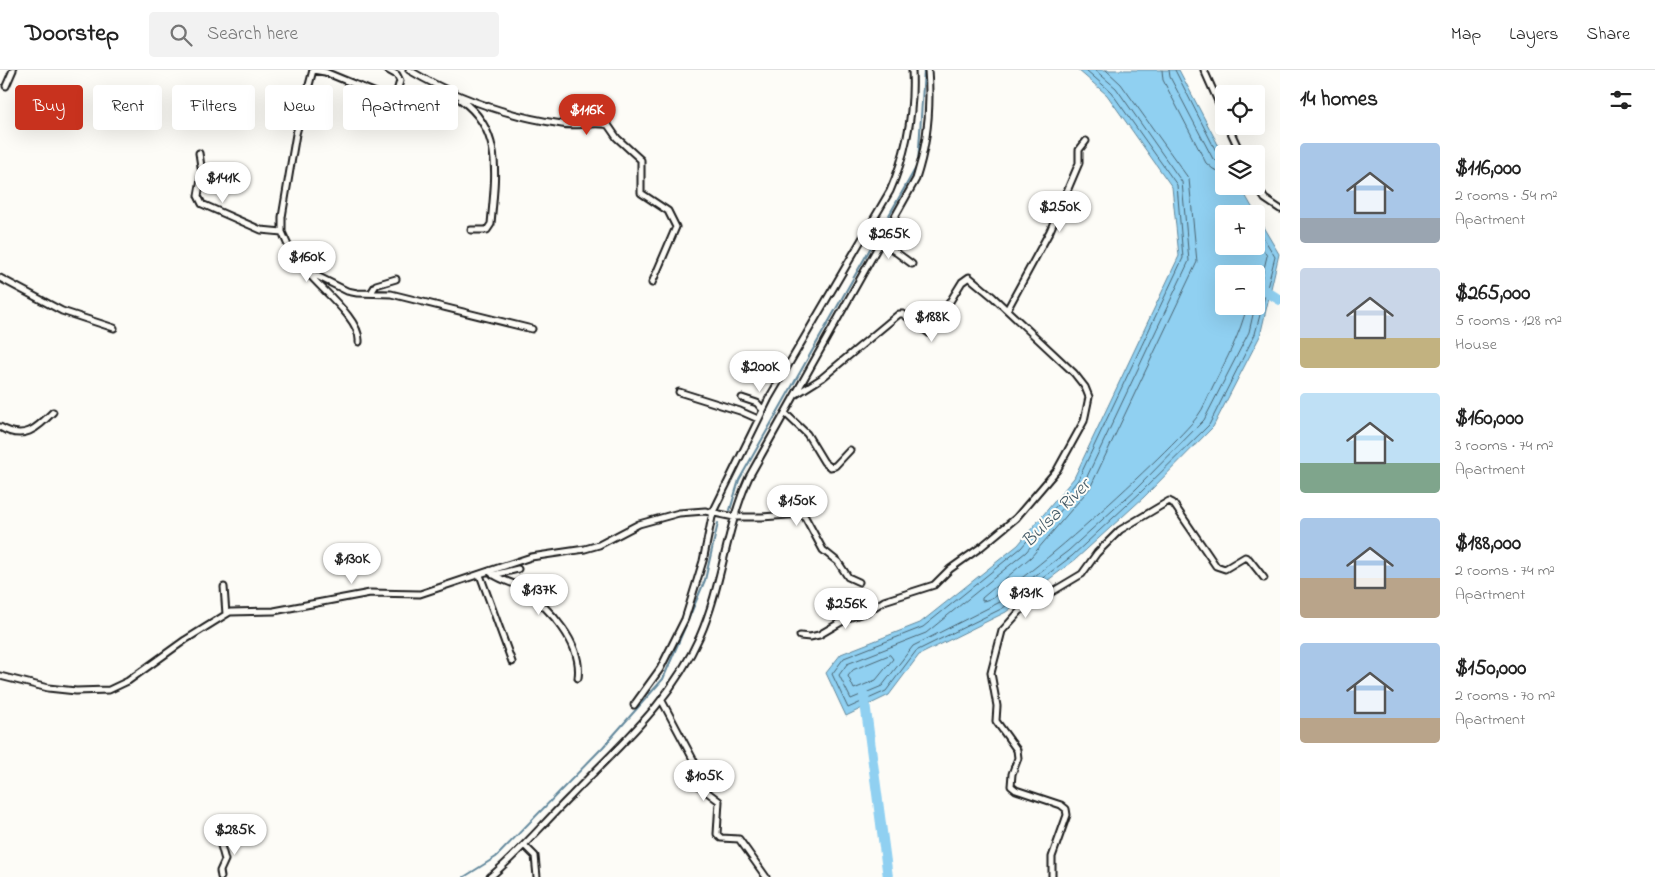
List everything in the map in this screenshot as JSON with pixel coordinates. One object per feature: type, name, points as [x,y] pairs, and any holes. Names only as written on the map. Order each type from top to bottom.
[{"type":"street","points":[[6,86],[13,70]]},
{"type":"street","points":[[315,70],[330,70]]},
{"type":"street","points":[[315,70],[355,85]]},
{"type":"street","points":[[315,70],[296,134],[282,217],[282,232],[291,252],[344,311],[358,330],[359,342]]},
{"type":"street","points":[[388,70],[397,75],[400,81],[399,85]]},
{"type":"street","points":[[409,70],[436,85]]},
{"type":"street","points":[[634,705],[660,669],[688,613],[703,561],[713,512],[758,419],[890,191],[903,156],[912,117],[912,70]]},
{"type":"street","points":[[490,877],[524,845],[662,702],[682,670],[704,624],[734,517],[749,478],[855,285],[907,198],[921,163],[930,110],[928,70]]},
{"type":"street","points":[[1204,70],[1215,95]]},
{"type":"street","points":[[458,97],[511,113],[555,123],[572,126],[608,125],[640,160],[640,193],[668,211],[676,228],[652,283]]},
{"type":"street","points":[[458,98],[471,107],[487,128],[495,158],[491,224],[487,230],[471,230]]},
{"type":"street","points":[[1007,310],[1050,231],[1079,163],[1079,150],[1086,141]]},
{"type":"street","points":[[199,153],[202,173],[198,196],[202,204],[262,230],[282,232]]},
{"type":"street","points":[[1262,195],[1265,199],[1280,208]]},
{"type":"street","points":[[884,239],[893,250],[912,264]]},
{"type":"street","points":[[307,271],[347,291],[396,295],[532,329]]},
{"type":"street","points":[[0,278],[62,311],[114,328]]},
{"type":"street","points":[[795,395],[822,378],[899,314],[903,314],[930,334],[966,278],[972,278],[1074,373],[1088,391],[1089,402],[1087,415],[1066,457],[1038,494],[1016,518],[981,548],[950,569],[937,583],[922,590],[884,601],[867,612],[848,618],[819,635],[810,637],[800,636]]},
{"type":"street","points":[[371,293],[376,285],[396,279]]},
{"type":"street","points":[[679,392],[740,411],[758,419]]},
{"type":"street","points":[[742,398],[757,403],[763,410]]},
{"type":"street","points":[[0,427],[16,434],[34,430],[53,412]]},
{"type":"street","points":[[785,413],[807,434],[824,462],[830,467],[836,466],[850,450]]},
{"type":"street","points":[[1052,877],[1052,857],[1064,824],[1066,809],[1011,786],[1012,774],[1018,758],[1017,750],[996,722],[997,706],[991,673],[1002,631],[1006,624],[1025,608],[1082,574],[1097,553],[1120,530],[1169,501],[1173,502],[1216,566],[1225,569],[1245,557],[1249,559],[1264,578]]},
{"type":"street","points":[[491,573],[531,557],[585,550],[653,519],[679,513],[713,512],[734,517],[801,514],[805,517],[823,550],[838,562],[848,577],[858,582]]},
{"type":"street","points":[[0,676],[48,688],[76,691],[109,690],[128,681],[226,614],[288,609],[370,593],[420,594],[480,574],[518,569]]},
{"type":"street","points":[[491,573],[522,588],[560,625],[567,635],[577,660],[578,678]]},
{"type":"street","points":[[480,574],[512,662]]},
{"type":"street","points":[[224,587],[226,614]]},
{"type":"street","points":[[662,702],[694,761],[699,786],[719,801],[717,834],[721,838],[739,838],[766,877]]},
{"type":"street","points":[[220,842],[226,860],[220,871],[221,877]]},
{"type":"street","points":[[524,845],[535,856],[537,877]]},
{"type":"water","points":[[1078,70],[1179,70],[1218,145],[1215,145],[1215,195],[1245,195],[1251,205],[1215,205],[1215,255],[1265,255],[1265,230],[1279,254],[1265,314],[1265,265],[1215,265],[1215,315],[1265,315],[1260,336],[1213,427],[1144,497],[1076,559],[1006,612],[919,655],[889,695],[846,716],[826,673],[841,654],[920,623],[1018,545],[1074,478],[1179,256],[1172,187],[1107,95]]},
{"type":"waterway","points":[[730,510],[739,480],[918,164],[924,70]]},
{"type":"waterway","points":[[1265,291],[1280,300]]},
{"type":"waterway","points":[[464,877],[496,857],[603,747],[663,679],[705,580],[718,523]]},
{"type":"waterway","name":"Bulsa River","points":[[864,695],[888,877]]}]
